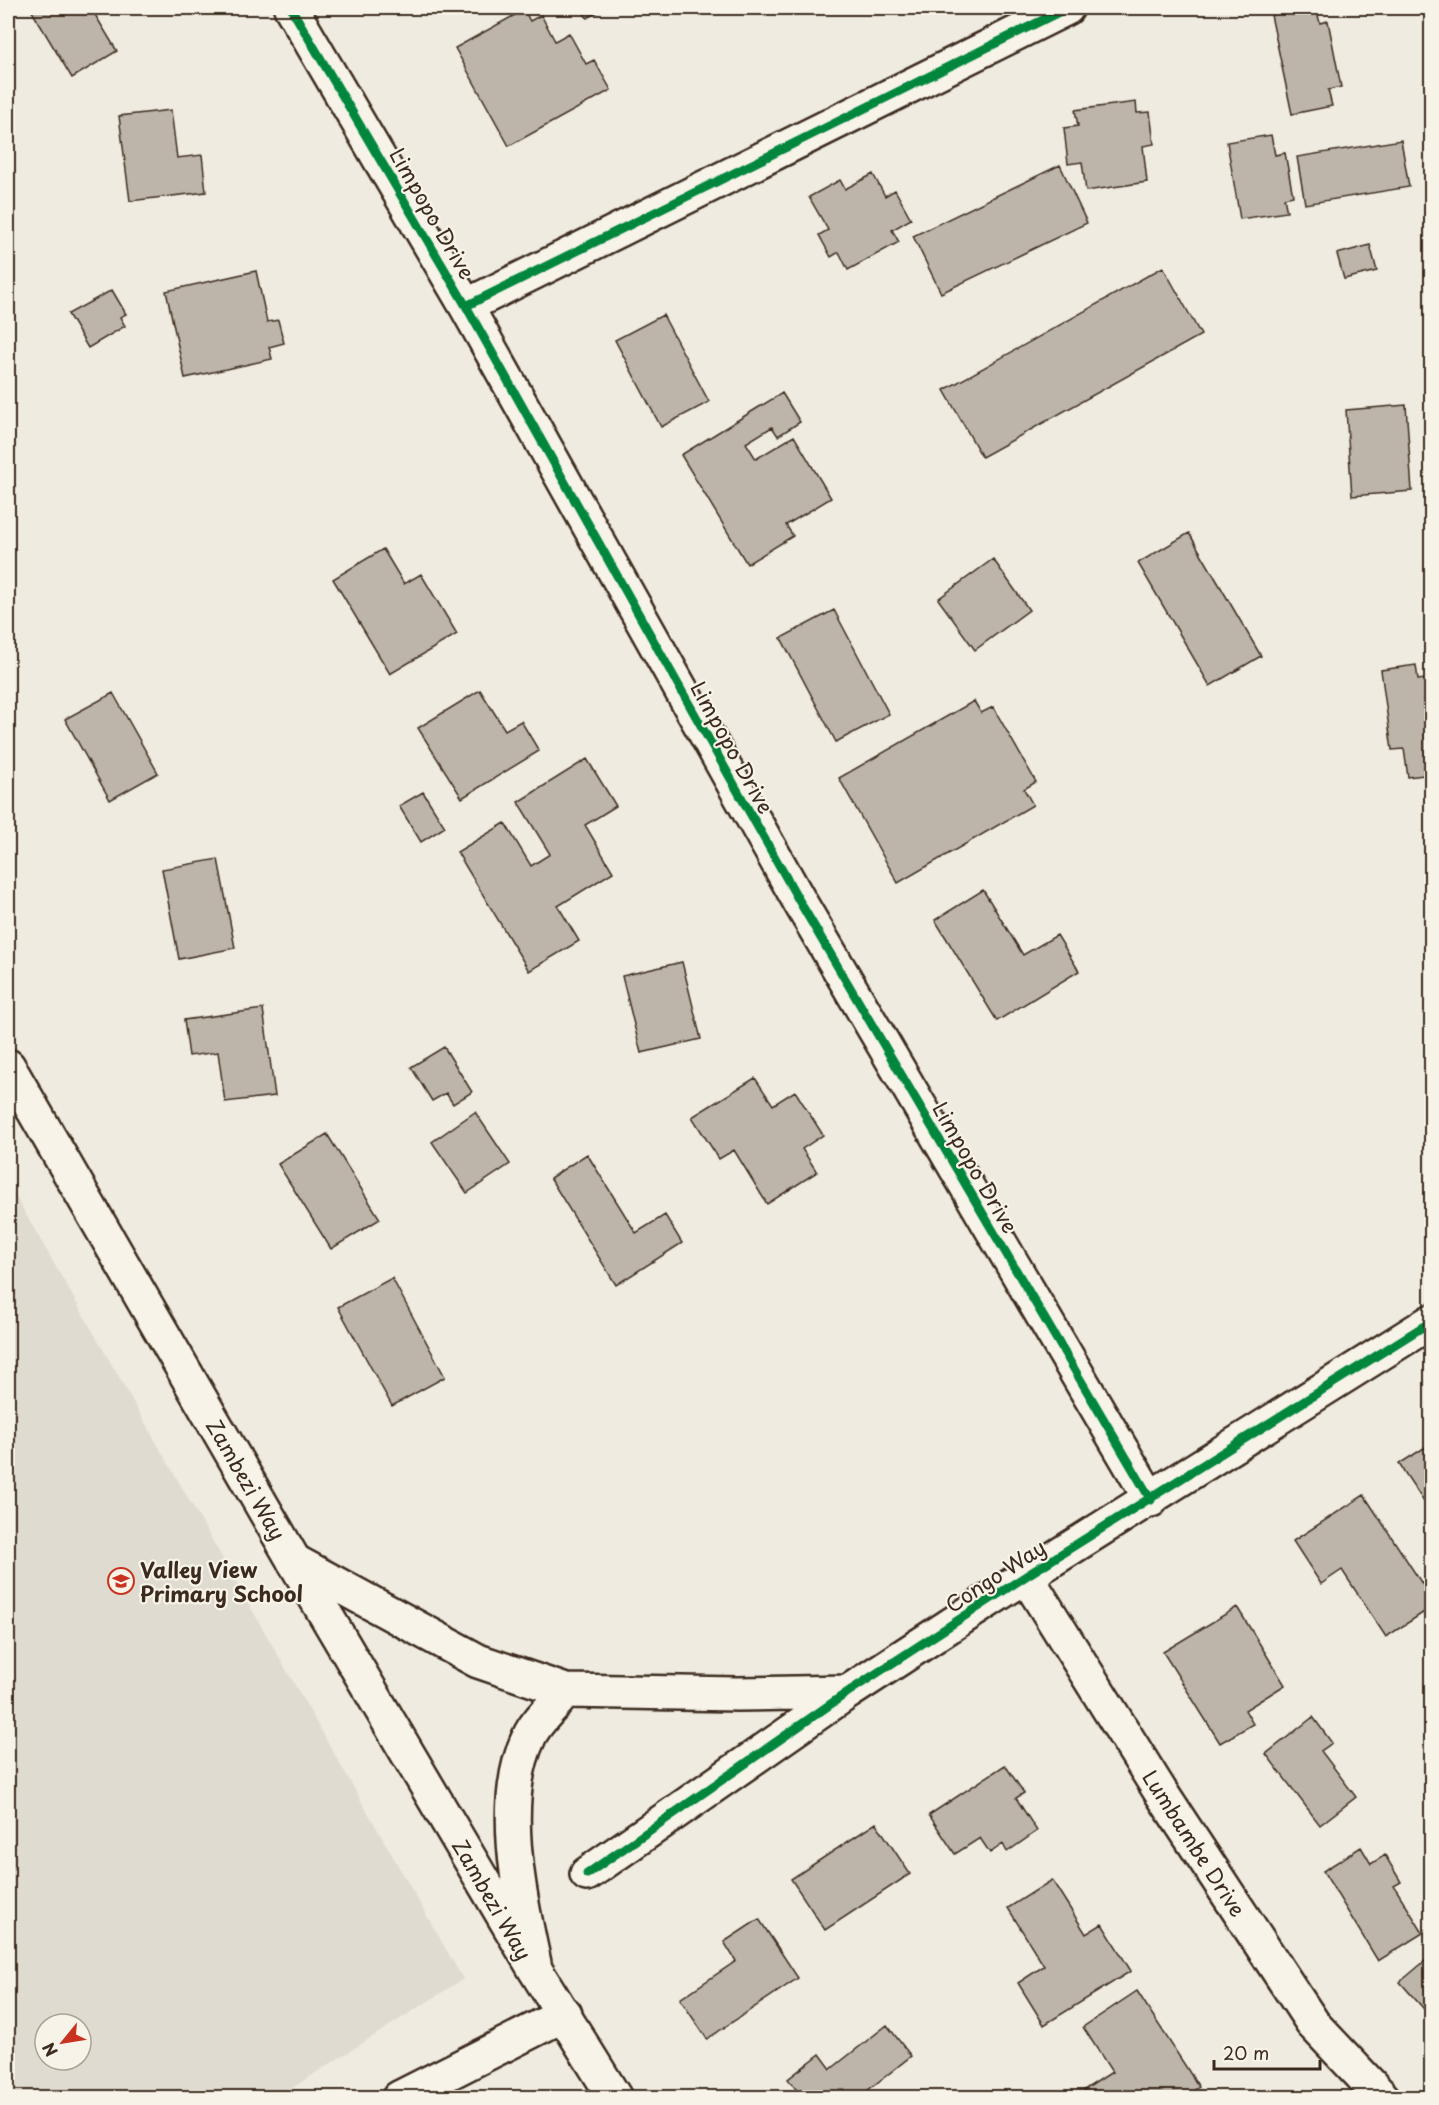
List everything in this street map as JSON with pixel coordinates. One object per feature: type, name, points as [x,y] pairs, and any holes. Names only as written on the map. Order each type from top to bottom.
[{"type":"street","name":"Limpopo Drive","points":[[291,8],[466,306],[801,904],[1151,1500]]},
{"type":"street","points":[[466,306],[1067,8]]},
{"type":"street","name":"Zambezi Way","points":[[8,1066],[294,1561],[536,1971],[615,2097]]},
{"type":"street","name":"Congo Way","points":[[586,1874],[848,1692],[1026,1576],[1151,1500],[1431,1321]]},
{"type":"street","points":[[294,1561],[478,1661],[566,1691],[738,1694],[848,1692]]},
{"type":"street","name":"Lumbambe Drive","points":[[1026,1576],[1160,1791],[1314,2025],[1383,2097]]},
{"type":"street","points":[[536,1971],[522,1907],[514,1848],[516,1778],[529,1736],[566,1691]]},
{"type":"street","points":[[399,2097],[565,2014]]},
{"type":"shaded area","name":"Valley View Primary School","points":[[8,1183],[463,1979],[278,2097],[8,2097]]},
{"type":"building","points":[[30,8],[91,8],[117,51],[72,78]]},
{"type":"building","points":[[580,8],[605,8],[587,18]]},
{"type":"building","points":[[1304,8],[1316,8],[1320,23],[1328,21],[1341,87],[1328,90],[1332,106],[1292,114],[1271,15]]},
{"type":"building","points":[[524,10],[530,21],[541,15],[555,41],[569,33],[586,64],[594,60],[611,90],[509,146],[455,48]]},
{"type":"building","points":[[1136,102],[1137,113],[1150,112],[1154,144],[1143,146],[1147,182],[1086,191],[1082,162],[1068,164],[1064,128],[1078,126],[1075,110]]},
{"type":"building","points":[[171,110],[177,158],[202,155],[206,192],[130,201],[119,116]]},
{"type":"building","points":[[1271,135],[1275,155],[1285,153],[1293,196],[1284,198],[1287,212],[1240,219],[1227,142]]},
{"type":"building","points":[[1401,140],[1409,187],[1305,204],[1297,157]]},
{"type":"building","points":[[1060,165],[1087,223],[941,293],[913,236]]},
{"type":"building","points":[[873,174],[885,196],[895,190],[911,219],[892,230],[899,242],[848,270],[839,252],[831,257],[819,235],[828,230],[809,197],[840,180],[845,189]]},
{"type":"building","points":[[1370,245],[1377,271],[1344,279],[1337,254]]},
{"type":"building","points":[[1163,267],[1201,335],[982,457],[944,390]]},
{"type":"building","points":[[256,271],[267,322],[278,320],[284,343],[269,347],[272,359],[185,378],[166,291]]},
{"type":"building","points":[[112,290],[126,314],[120,317],[125,326],[88,348],[68,314]]},
{"type":"building","points":[[663,315],[709,402],[661,427],[615,340]]},
{"type":"building","points":[[782,393],[800,422],[778,436],[772,427],[746,443],[756,459],[794,436],[831,498],[786,525],[793,536],[747,564],[681,455]]},
{"type":"building","points":[[1406,405],[1412,491],[1352,496],[1346,410]]},
{"type":"building","points":[[1189,533],[1261,656],[1210,686],[1138,563]]},
{"type":"building","points":[[383,549],[404,584],[421,574],[457,634],[390,674],[333,579]]},
{"type":"building","points":[[993,559],[1029,610],[975,650],[938,599]]},
{"type":"building","points":[[834,610],[889,714],[836,742],[781,638]]},
{"type":"building","points":[[1416,665],[1418,680],[1432,678],[1432,774],[1408,777],[1404,749],[1392,750],[1381,670]]},
{"type":"building","points":[[480,690],[505,730],[521,721],[539,751],[462,798],[418,728]]},
{"type":"building","points":[[113,693],[158,773],[110,800],[65,719]]},
{"type":"building","points":[[974,701],[981,713],[993,707],[1036,782],[1024,789],[1033,805],[898,883],[839,778]]},
{"type":"building","points":[[587,759],[616,806],[585,825],[613,872],[558,906],[579,941],[529,971],[457,852],[505,823],[531,866],[550,854],[518,802]]},
{"type":"building","points":[[423,792],[445,827],[421,842],[399,806]]},
{"type":"building","points":[[218,859],[235,948],[179,959],[162,869]]},
{"type":"building","points":[[983,890],[1023,955],[1057,935],[1079,971],[997,1021],[935,920]]},
{"type":"building","points":[[682,962],[701,1039],[641,1053],[622,976]]},
{"type":"building","points":[[263,1009],[275,1096],[225,1102],[218,1052],[189,1056],[184,1020]]},
{"type":"building","points":[[444,1047],[472,1092],[453,1104],[446,1093],[432,1101],[411,1067]]},
{"type":"building","points":[[755,1078],[773,1105],[795,1091],[823,1135],[802,1149],[817,1172],[767,1204],[734,1150],[719,1159],[692,1117]]},
{"type":"building","points":[[475,1112],[510,1164],[467,1193],[432,1142]]},
{"type":"building","points":[[327,1134],[380,1219],[331,1249],[278,1164]]},
{"type":"building","points":[[587,1154],[636,1233],[665,1215],[682,1243],[616,1285],[550,1178]]},
{"type":"building","points":[[392,1278],[445,1377],[392,1406],[338,1307]]},
{"type":"building","points":[[1427,1446],[1432,1453],[1432,1514],[1399,1464]]},
{"type":"building","points":[[1364,1495],[1432,1599],[1432,1607],[1386,1637],[1342,1570],[1321,1584],[1293,1541]]},
{"type":"building","points":[[1237,1607],[1285,1685],[1245,1710],[1253,1724],[1220,1743],[1163,1652]]},
{"type":"building","points":[[1313,1717],[1332,1743],[1321,1751],[1356,1797],[1320,1825],[1266,1754]]},
{"type":"building","points":[[1005,1765],[1024,1793],[1016,1798],[1037,1831],[1007,1852],[1003,1844],[990,1853],[980,1838],[955,1854],[929,1815]]},
{"type":"building","points":[[876,1823],[910,1874],[825,1930],[791,1879]]},
{"type":"building","points":[[1361,1847],[1371,1864],[1385,1855],[1401,1882],[1394,1886],[1423,1933],[1378,1961],[1323,1871]]},
{"type":"building","points":[[1052,1880],[1086,1934],[1102,1924],[1131,1971],[1044,2025],[1018,1983],[1044,1966],[1008,1908]]},
{"type":"building","points":[[759,1919],[798,1978],[707,2039],[680,1999],[736,1961],[724,1942]]},
{"type":"building","points":[[1432,1955],[1432,2018],[1400,1982]]},
{"type":"building","points":[[1137,1991],[1199,2087],[1183,2098],[1089,2098],[1084,2090],[1112,2072],[1083,2027]]},
{"type":"building","points":[[887,2025],[911,2056],[858,2098],[803,2098],[788,2079],[820,2054],[831,2069]]},
{"type":"cycle path","points":[[291,8],[466,306],[801,904],[1151,1500]]},
{"type":"cycle path","points":[[466,306],[1067,8]]},
{"type":"cycle path","points":[[587,1874],[848,1692],[1026,1576],[1432,1321]]},
{"type":"place","name":"Valley View Primary School","points":[[121,1581]]}]
